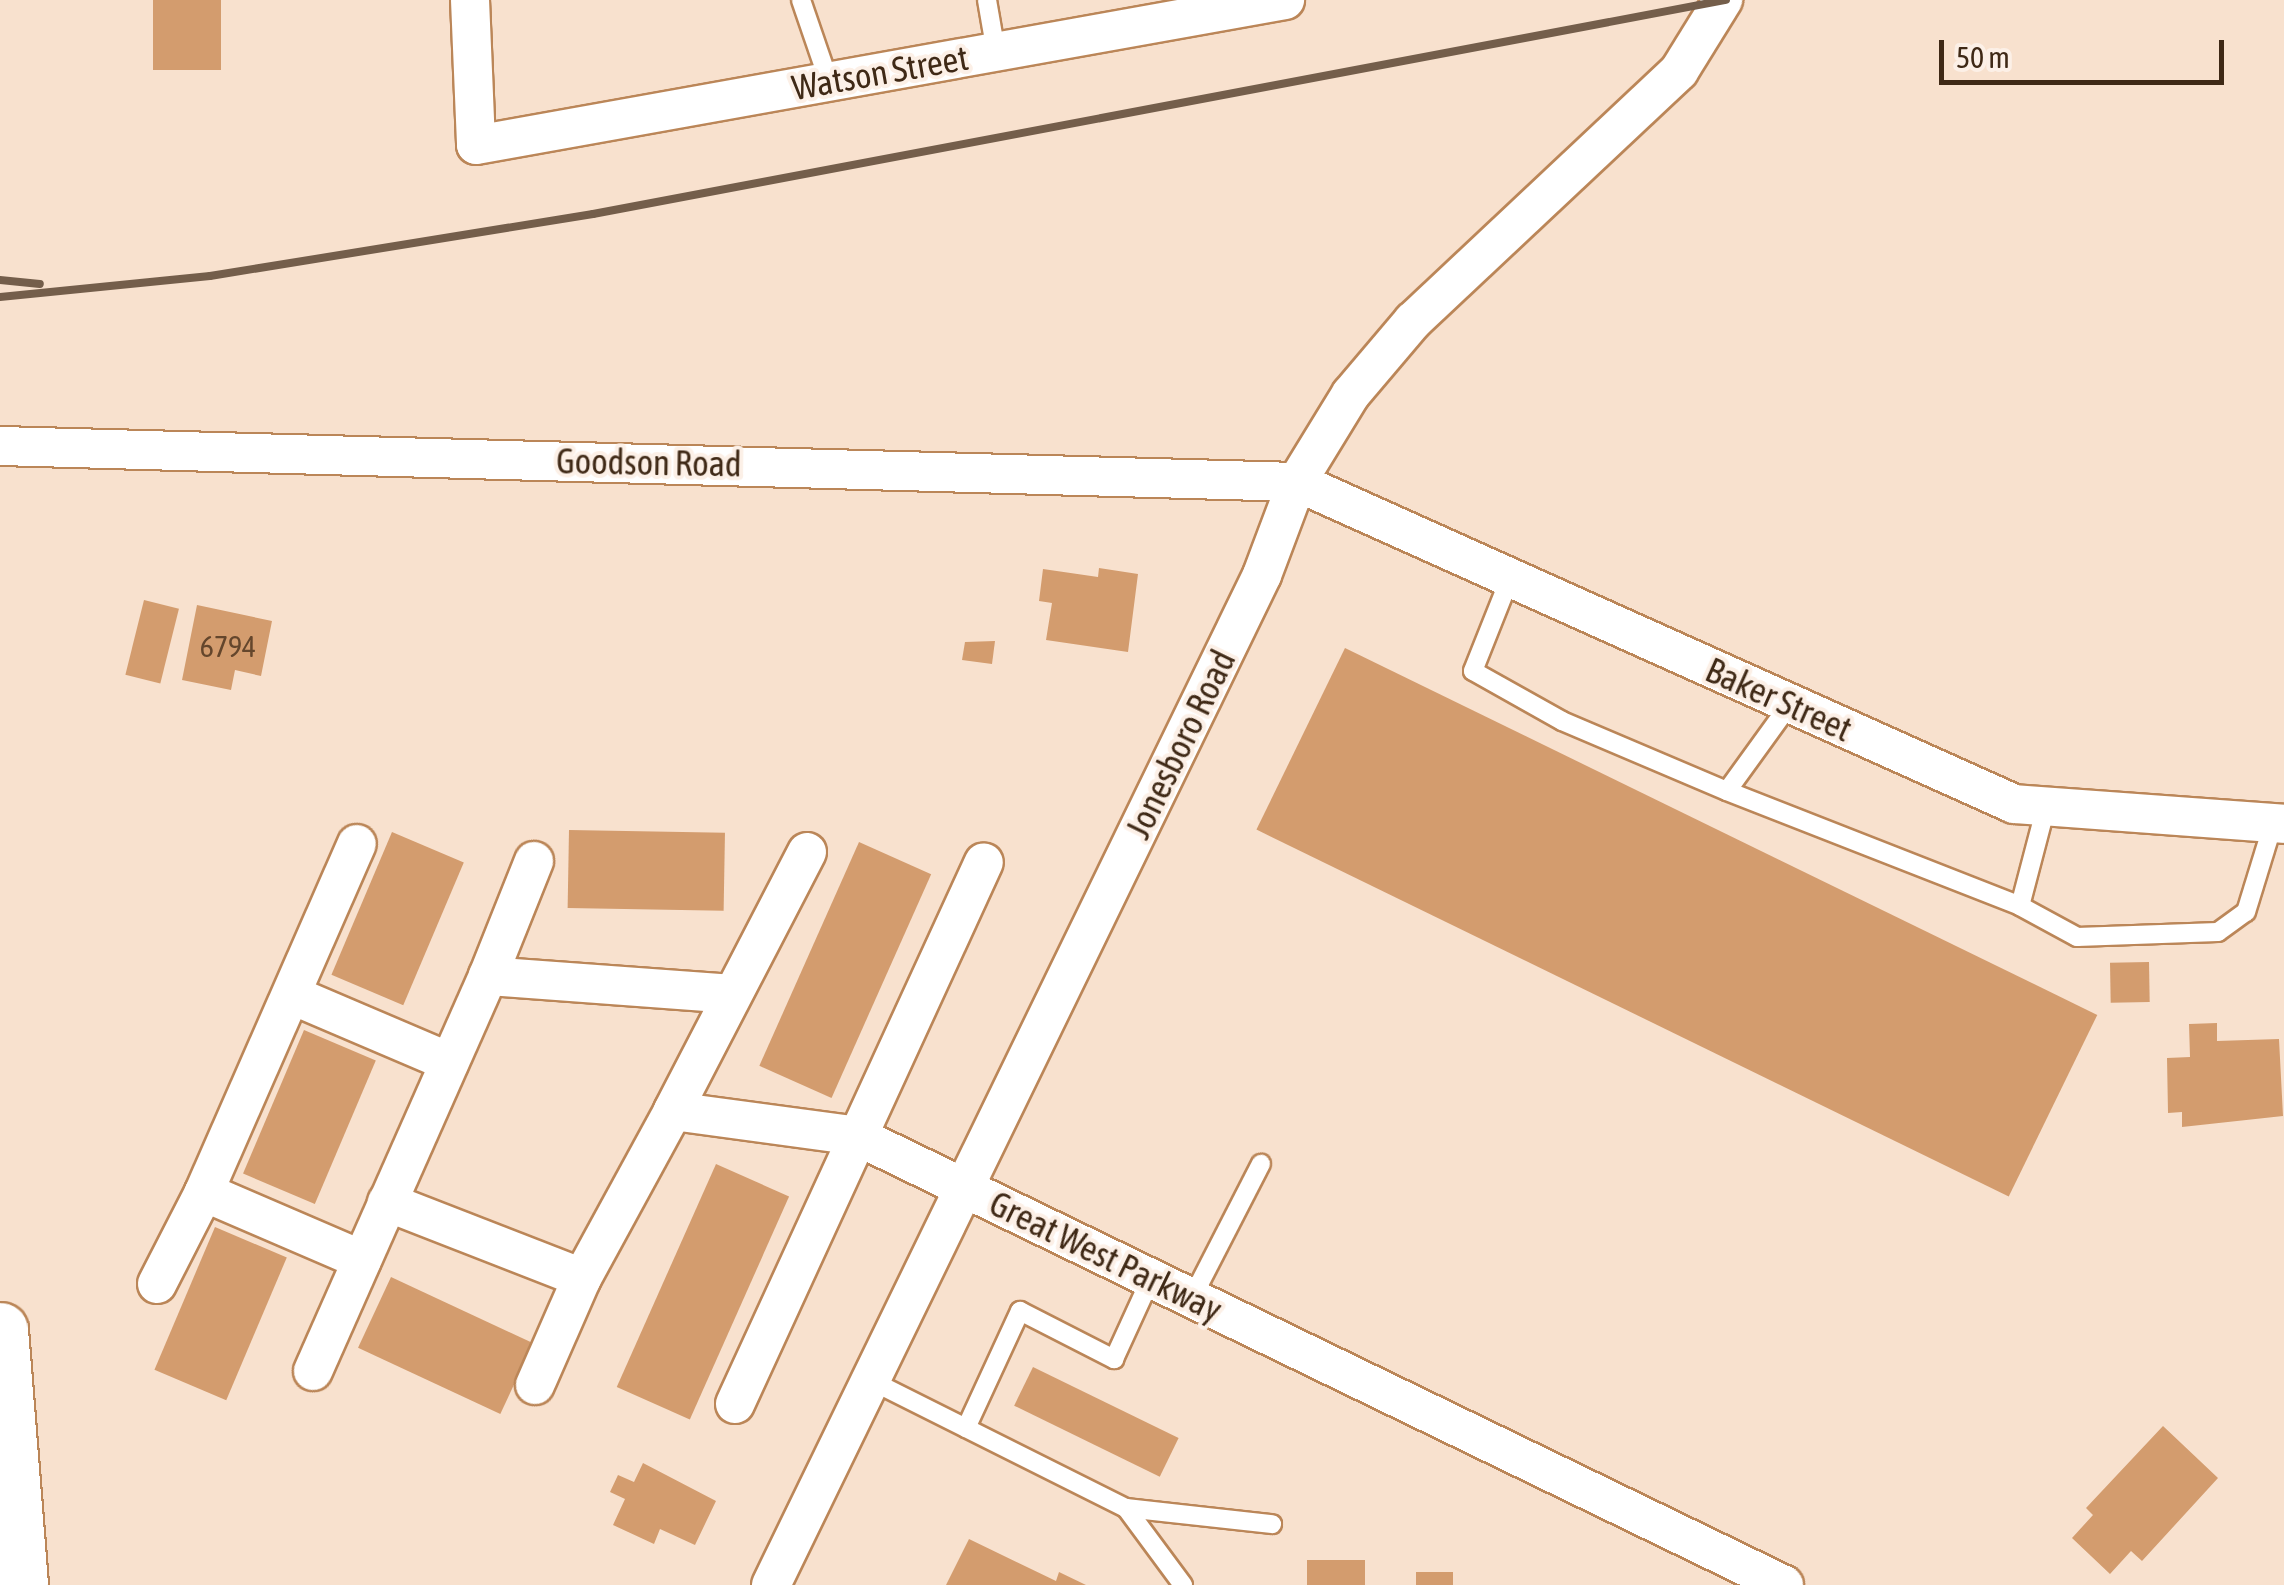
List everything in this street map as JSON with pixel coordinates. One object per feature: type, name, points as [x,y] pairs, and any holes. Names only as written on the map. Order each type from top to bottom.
[{"type":"main road","points":[[0,1330],[20,1585]]},
{"type":"street","name":"Watson Street","points":[[470,0],[476,144],[1285,0]]},
{"type":"street","name":"Jonesboro Road","points":[[772,1585],[1298,482],[1351,394],[1413,321],[1679,71],[1723,0]]},
{"type":"street","name":"Goodson Road","points":[[0,446],[1298,482]]},
{"type":"street","name":"Baker Street","points":[[1298,482],[2014,804],[2278,824]]},
{"type":"street","points":[[157,1284],[204,1192],[357,844]]},
{"type":"street","points":[[535,1386],[582,1278],[807,852]]},
{"type":"street","points":[[313,1371],[488,976],[534,861]]},
{"type":"street","points":[[735,1404],[984,862]]},
{"type":"street","points":[[488,976],[731,994]]},
{"type":"street","points":[[292,994],[450,1062]]},
{"type":"street","name":"Great West Parkway","points":[[673,1111],[857,1136],[1784,1585]]},
{"type":"street","points":[[204,1192],[362,1260]]},
{"type":"street","points":[[388,1202],[582,1278]]},
{"type":"lane","points":[[801,0],[828,82]]},
{"type":"lane","points":[[987,0],[996,52]]},
{"type":"lane","points":[[1510,578],[1473,672],[1562,721],[1727,791],[2020,906],[2077,937],[2218,932],[2246,912],[2278,824]]},
{"type":"lane","points":[[1727,791],[1790,704]]},
{"type":"lane","points":[[2020,906],[2046,807]]},
{"type":"lane","points":[[1192,1298],[1261,1164]]},
{"type":"lane","points":[[966,1428],[1020,1312],[1114,1360],[1152,1278]]},
{"type":"lane","points":[[870,1380],[1126,1508],[1272,1524]]},
{"type":"lane","points":[[1126,1508],[1183,1585]]},
{"type":"building","points":[[153,0],[221,0],[221,70],[153,70]]},
{"type":"building","points":[[1099,568],[1138,574],[1128,652],[1046,640],[1052,603],[1039,601],[1043,569],[1098,577]]},
{"type":"building","points":[[144,600],[179,609],[160,683],[125,675]]},
{"type":"building","points":[[197,605],[272,621],[261,676],[235,670],[231,690],[182,680]]},
{"type":"building","points":[[995,641],[992,664],[962,660],[965,642]]},
{"type":"building","points":[[1345,648],[2097,1015],[2009,1196],[1256,830]]},
{"type":"building","points":[[569,830],[725,833],[724,911],[568,908]]},
{"type":"building","points":[[392,832],[464,862],[403,1005],[331,975]]},
{"type":"building","points":[[859,842],[931,874],[832,1098],[759,1066]]},
{"type":"building","points":[[2149,962],[2150,1002],[2111,1003],[2110,963]]},
{"type":"building","points":[[2217,1023],[2217,1041],[2279,1039],[2283,1116],[2182,1127],[2182,1112],[2168,1113],[2167,1058],[2190,1057],[2189,1024]]},
{"type":"building","points":[[304,1030],[376,1060],[315,1204],[243,1174]]},
{"type":"building","points":[[716,1164],[789,1197],[690,1419],[617,1387]]},
{"type":"building","points":[[215,1227],[287,1257],[226,1400],[154,1370]]},
{"type":"building","points":[[391,1277],[533,1343],[500,1414],[358,1348]]},
{"type":"building","points":[[1033,1367],[1179,1438],[1160,1477],[1014,1406]]},
{"type":"building","points":[[2163,1426],[2218,1478],[2142,1561],[2131,1551],[2110,1574],[2072,1538],[2093,1515],[2086,1508]]},
{"type":"building","points":[[643,1463],[716,1501],[695,1545],[660,1529],[654,1544],[613,1525],[625,1499],[610,1492],[618,1475],[634,1482]]},
{"type":"building","points":[[969,1539],[1056,1581],[1059,1572],[1086,1585],[946,1585]]},
{"type":"building","points":[[1307,1560],[1365,1560],[1365,1585],[1307,1585]]},
{"type":"building","points":[[1416,1572],[1453,1572],[1453,1585],[1416,1585]]},
{"type":"railway","points":[[0,297],[210,276],[593,214],[1726,0]]},
{"type":"railway","points":[[0,280],[40,284]]}]
